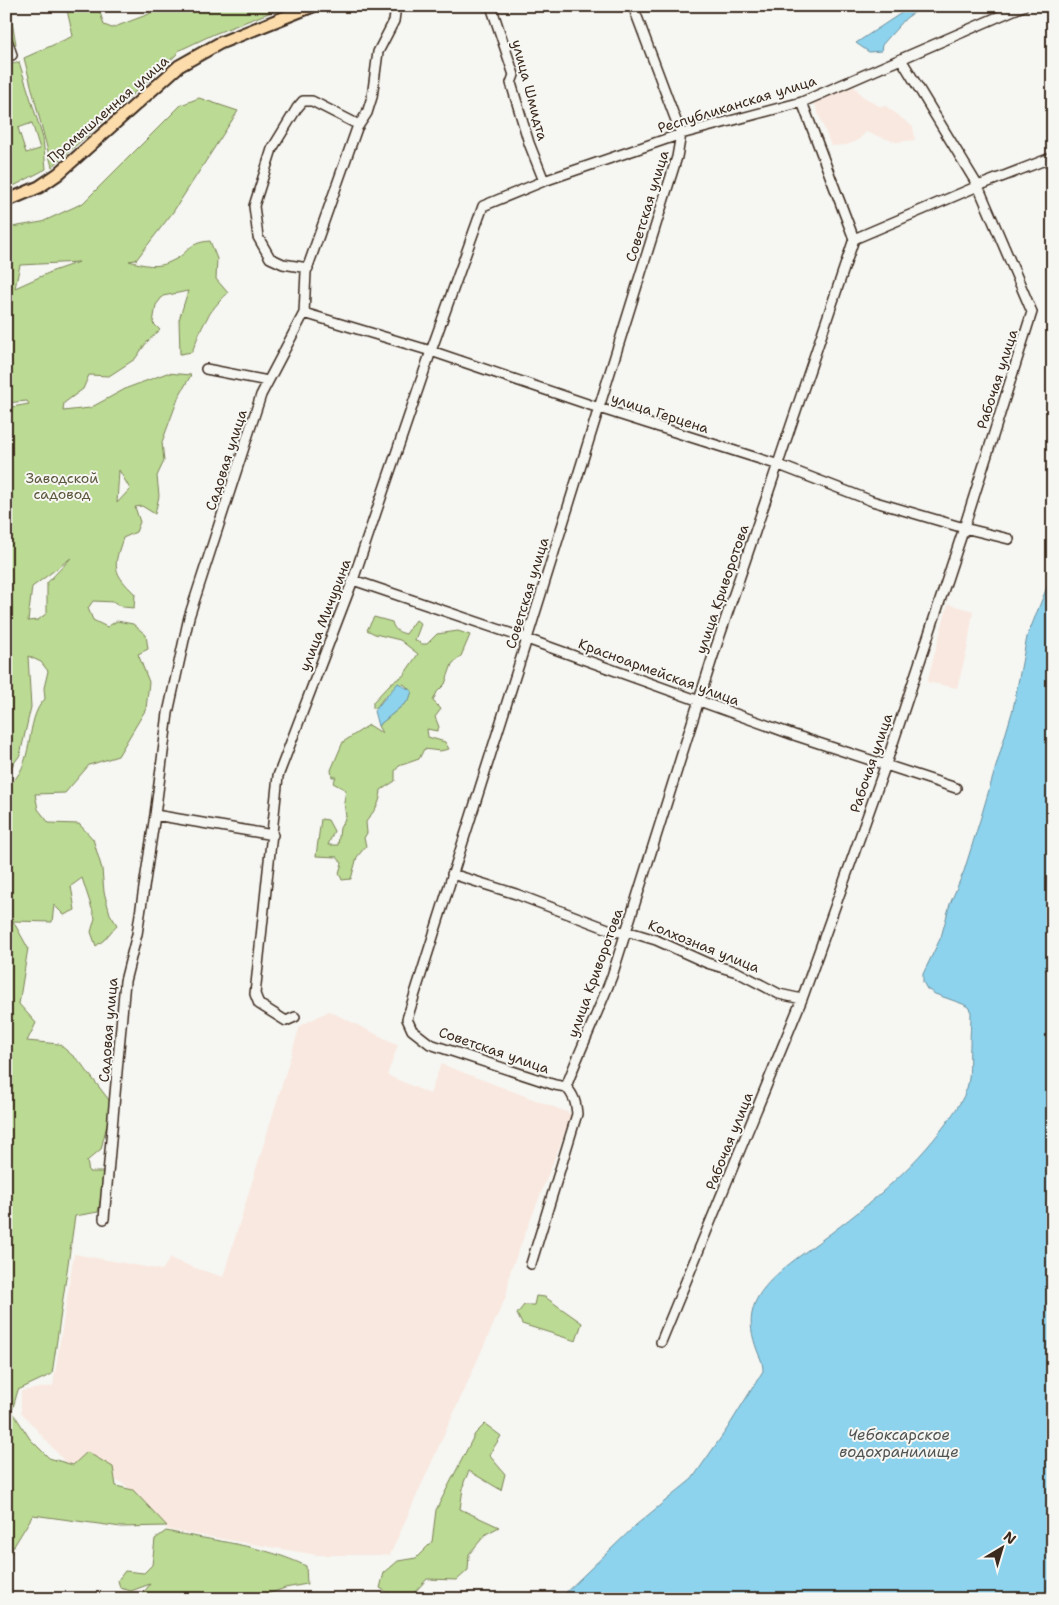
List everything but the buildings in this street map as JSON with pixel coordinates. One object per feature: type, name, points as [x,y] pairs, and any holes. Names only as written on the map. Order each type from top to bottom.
[{"type":"main road","name":"Промышленная улица","points":[[6,201],[39,187],[58,174],[179,66],[220,43],[313,6]]},
{"type":"street","name":"Садовая улица","points":[[104,1219],[125,981],[137,934],[168,713],[189,617],[261,395],[304,313],[308,268],[359,125],[367,113],[372,97],[378,52],[394,20],[396,6]]},
{"type":"street","name":"улица Шмидта","points":[[491,6],[514,75],[511,83],[529,144],[544,181]]},
{"type":"street","points":[[633,6],[681,134]]},
{"type":"street","name":"Республиканская улица","points":[[483,206],[544,181],[681,134],[802,102],[1023,6]]},
{"type":"street","points":[[6,37],[12,55],[6,55]]},
{"type":"street","name":"Рабочая улица","points":[[660,1342],[802,1000],[886,764],[964,528],[1032,312],[978,186],[901,59]]},
{"type":"street","points":[[308,268],[283,264],[270,258],[258,237],[254,206],[272,149],[303,101],[312,101],[359,125]]},
{"type":"street","points":[[802,102],[854,239],[978,186],[1053,157]]},
{"type":"street","name":"Советская улица","points":[[566,1086],[555,1085],[430,1044],[412,1030],[406,1019],[671,181],[681,134]]},
{"type":"street","name":"улица Мичурина","points":[[294,1017],[286,1021],[259,1004],[255,994],[278,776],[353,580],[483,206]]},
{"type":"street","name":"улица Криворотова","points":[[566,1086],[577,1057],[597,1015],[626,931],[699,701],[854,239]]},
{"type":"street","name":"улица Герцена","points":[[304,313],[432,351],[599,408],[779,465],[872,501],[1009,539]]},
{"type":"street","points":[[206,369],[268,381]]},
{"type":"street","name":"Красноармейская улица","points":[[353,580],[527,639],[794,735],[956,788]]},
{"type":"street","points":[[155,815],[273,835]]},
{"type":"street","name":"Колхозная улица","points":[[452,874],[516,894],[616,932],[626,931],[656,940],[707,963],[737,972],[779,994],[802,1000]]},
{"type":"street","points":[[531,1264],[577,1114],[576,1101],[566,1086]]},
{"type":"shaded area","points":[[854,86],[862,96],[879,106],[886,106],[913,127],[915,140],[896,142],[866,132],[857,141],[846,145],[831,146],[814,102]]},
{"type":"shaded area","points":[[948,604],[973,611],[967,650],[957,688],[927,682]]},
{"type":"shaded area","points":[[329,1011],[398,1045],[387,1075],[430,1094],[441,1064],[572,1114],[510,1272],[507,1294],[390,1555],[317,1555],[169,1530],[123,1483],[66,1463],[21,1412],[21,1391],[53,1386],[74,1254],[162,1270],[171,1257],[192,1267],[223,1277],[300,1026]]},
{"type":"green space","points":[[6,6],[9,6],[16,44],[6,54]]},
{"type":"green space","points":[[66,6],[98,6],[104,25],[112,28],[149,14],[158,6],[287,6],[214,34],[178,51],[176,55],[52,167],[24,58],[73,36]]},
{"type":"green space","points":[[19,62],[43,138],[46,169],[6,190],[6,66]],"holes":[[[32,123],[40,149],[26,153],[18,128]]]},
{"type":"green space","name":"Заводской садовод","points":[[199,98],[238,111],[173,212],[136,260],[129,261],[145,265],[161,265],[178,258],[196,244],[210,241],[217,259],[216,279],[228,293],[215,306],[206,320],[192,352],[180,354],[179,320],[188,291],[163,296],[156,305],[153,323],[160,330],[147,342],[135,359],[109,376],[89,375],[83,389],[64,403],[63,411],[90,408],[127,388],[167,373],[191,375],[179,396],[162,442],[164,461],[157,476],[159,496],[155,514],[142,506],[135,507],[140,522],[136,532],[123,538],[117,556],[118,574],[135,594],[134,608],[123,607],[114,602],[93,601],[88,608],[93,620],[107,627],[117,621],[133,624],[146,635],[148,649],[138,654],[149,682],[146,709],[118,756],[89,765],[65,793],[35,794],[38,809],[49,823],[79,824],[93,839],[102,869],[104,892],[110,914],[117,925],[96,946],[91,932],[95,918],[82,878],[71,886],[75,910],[64,915],[54,905],[52,922],[13,921],[28,948],[19,1004],[36,1023],[27,1041],[59,1044],[80,1062],[112,1104],[101,1149],[87,1161],[89,1172],[106,1172],[98,1212],[75,1216],[52,1374],[18,1390],[12,1411],[30,1439],[49,1458],[73,1465],[87,1452],[113,1467],[116,1486],[133,1490],[167,1526],[121,1527],[33,1515],[6,1559],[6,787],[16,778],[22,768],[34,719],[38,708],[45,699],[44,688],[48,671],[41,662],[28,656],[31,707],[20,755],[6,774],[6,408],[29,404],[27,401],[6,403],[6,228],[42,222],[83,203],[181,105]],"holes":[[[79,262],[53,271],[15,288],[20,265]],[[119,470],[130,489],[117,503]],[[71,558],[47,583],[47,613],[38,620],[28,621],[32,587]]]},
{"type":"green space","points":[[374,617],[392,622],[397,630],[406,634],[416,620],[421,624],[415,640],[422,644],[427,644],[437,634],[458,631],[470,635],[461,656],[452,664],[445,684],[437,692],[433,701],[441,709],[435,717],[439,727],[437,731],[427,729],[428,737],[445,742],[449,749],[440,751],[424,749],[419,759],[399,766],[395,771],[395,781],[381,790],[378,804],[366,822],[367,833],[364,838],[366,846],[357,857],[351,879],[342,880],[339,873],[342,863],[337,857],[316,856],[321,819],[328,820],[334,831],[328,845],[338,845],[340,828],[346,817],[344,802],[346,790],[333,783],[336,777],[332,777],[331,770],[343,742],[369,725],[382,733],[378,726],[409,700],[411,691],[404,684],[385,696],[376,708],[373,708],[373,702],[391,683],[403,676],[418,654],[400,640],[375,634],[367,630]]},
{"type":"green space","points":[[536,1296],[545,1297],[582,1323],[576,1341],[522,1324],[517,1314],[524,1305],[534,1305]]},
{"type":"green space","points":[[485,1424],[501,1436],[489,1455],[505,1474],[501,1490],[469,1471],[464,1482],[460,1509],[499,1527],[486,1534],[469,1554],[468,1570],[457,1580],[427,1579],[413,1594],[411,1599],[399,1599],[380,1588],[384,1573],[398,1561],[416,1558],[432,1542],[436,1510],[475,1434]]},
{"type":"green space","points":[[166,1531],[238,1544],[290,1559],[306,1566],[307,1584],[285,1588],[268,1594],[275,1599],[139,1599],[150,1584],[131,1591],[120,1588],[118,1580],[125,1571],[144,1573],[152,1565],[155,1539]]},
{"type":"water","points":[[912,6],[918,6],[915,12],[906,18],[882,45],[881,51],[869,52],[856,43]]},
{"type":"water","name":"Чебоксарское водохранилище","points":[[1053,572],[1053,1599],[559,1599],[636,1525],[692,1479],[727,1429],[763,1371],[751,1324],[756,1300],[769,1282],[868,1204],[919,1157],[951,1117],[963,1097],[969,1078],[971,1012],[963,1004],[935,994],[927,989],[923,982],[923,974],[941,937],[950,904],[964,871],[1013,709],[1027,637]]},
{"type":"water","points":[[398,683],[412,691],[409,700],[378,726],[374,711]]}]
